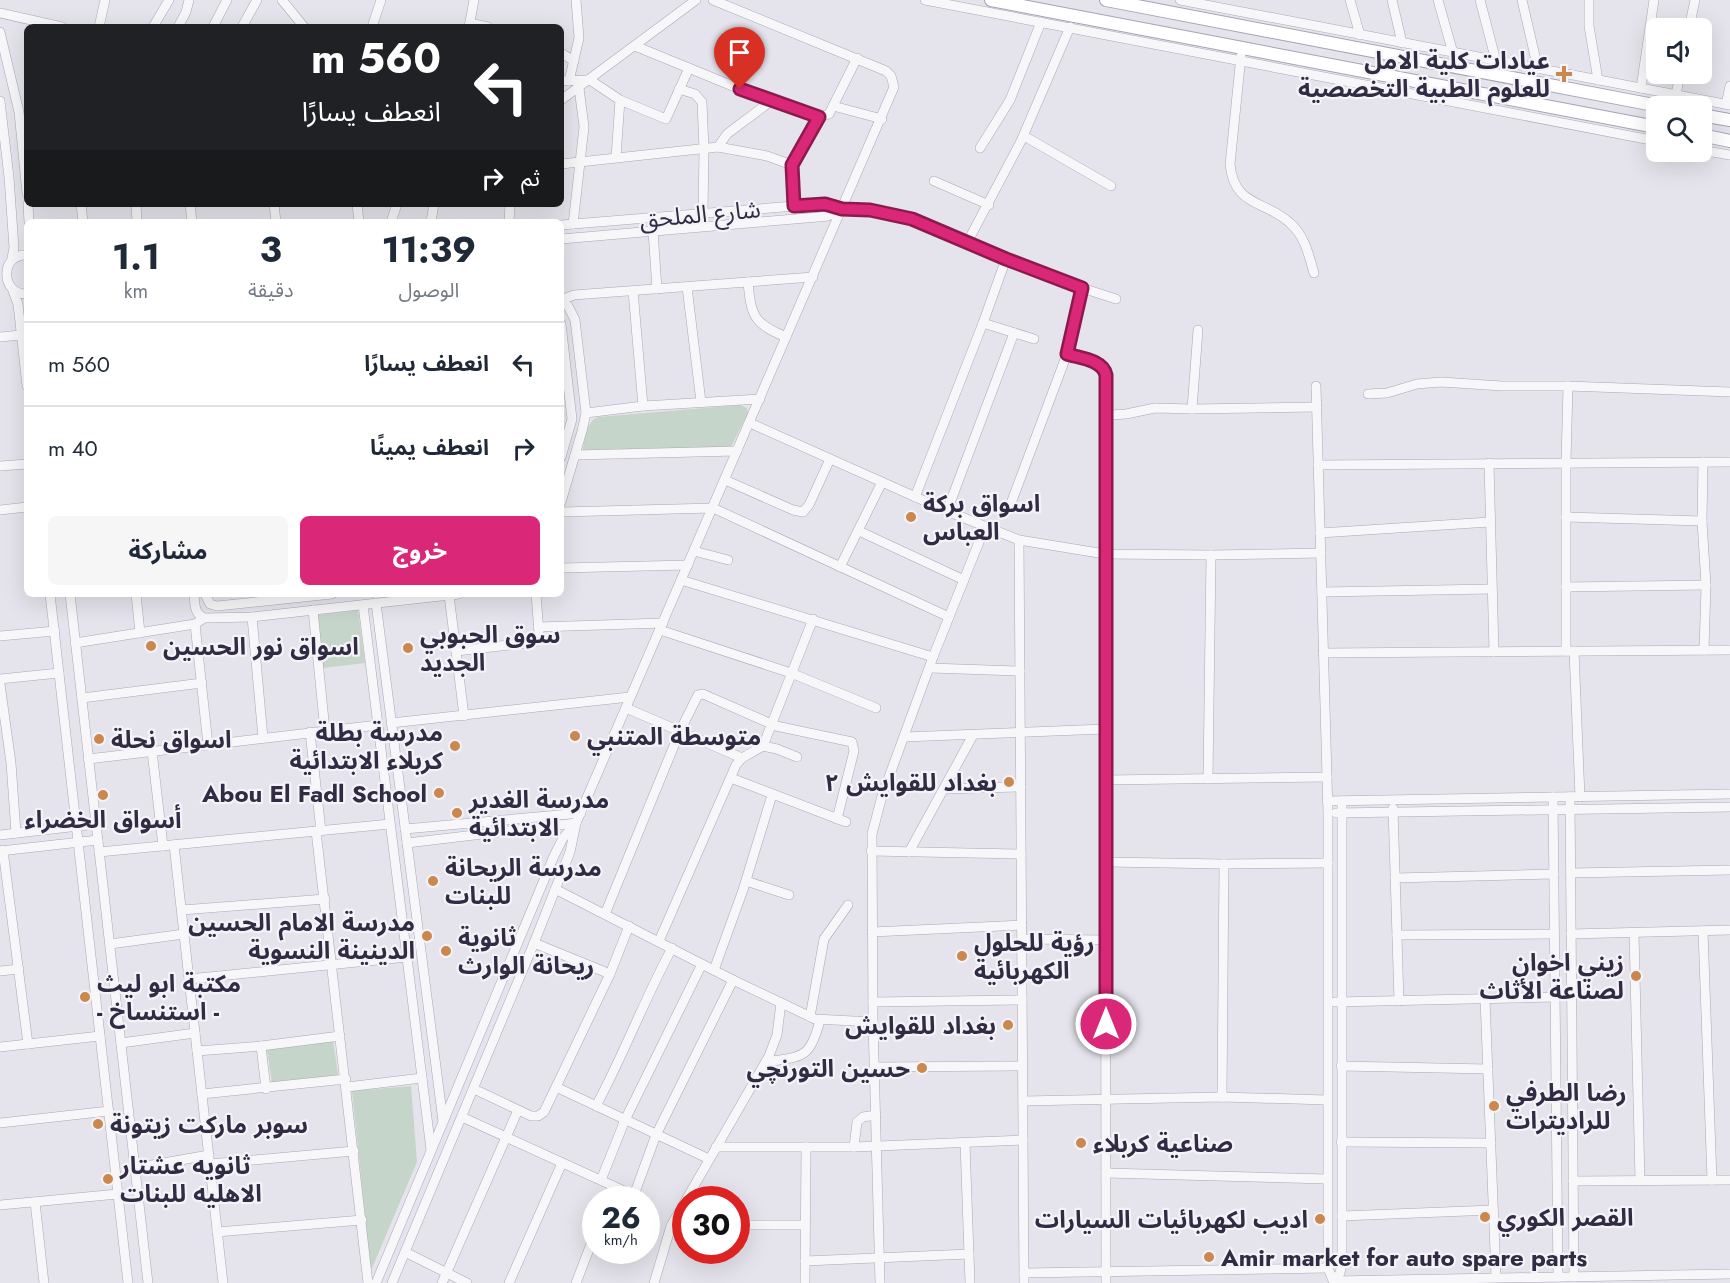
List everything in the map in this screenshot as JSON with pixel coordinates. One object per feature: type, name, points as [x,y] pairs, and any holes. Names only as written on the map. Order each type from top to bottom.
[{"type":"main road","points":[[991,0],[1646,125]]},
{"type":"main road","points":[[1106,0],[1646,104]]},
{"type":"main road","points":[[1633,122],[1640,111],[1636,102]]},
{"type":"main road","points":[[1712,117],[1730,120]]},
{"type":"main road","points":[[1712,137],[1730,141]]},
{"type":"street","points":[[100,24],[105,0]]},
{"type":"street","points":[[155,24],[169,0]]},
{"type":"street","points":[[180,24],[189,0]]},
{"type":"street","points":[[215,24],[227,0]]},
{"type":"street","points":[[244,24],[257,0]]},
{"type":"street","points":[[282,0],[302,24]]},
{"type":"street","points":[[374,24],[381,0]]},
{"type":"street","points":[[469,24],[474,0]]},
{"type":"street","points":[[576,0],[579,38],[574,61],[565,81],[590,80],[620,100],[666,119],[689,68]]},
{"type":"street","points":[[564,98],[696,0]]},
{"type":"street","points":[[392,1283],[534,943],[570,852],[580,813],[894,87],[891,76],[886,71],[712,0]]},
{"type":"street","points":[[925,0],[1646,139]]},
{"type":"street","points":[[1180,0],[1202,2],[1360,35],[1728,105],[1730,86]]},
{"type":"street","points":[[1350,0],[1360,35]]},
{"type":"street","points":[[1392,0],[1402,43]]},
{"type":"street","points":[[1438,0],[1453,53]]},
{"type":"street","points":[[1480,0],[1496,61]]},
{"type":"street","points":[[1522,0],[1538,69]]},
{"type":"street","points":[[1588,0],[1589,26],[1598,80]]},
{"type":"street","points":[[1641,88],[1654,0]]},
{"type":"street","points":[[1691,18],[1695,0]]},
{"type":"street","points":[[0,13],[43,24]]},
{"type":"street","points":[[980,148],[1010,100],[1041,22]]},
{"type":"street","points":[[968,241],[1024,136],[1070,27]]},
{"type":"street","points":[[0,33],[24,136]]},
{"type":"street","points":[[635,46],[771,101],[819,117],[829,114],[857,58]]},
{"type":"street","points":[[1242,47],[1230,164],[1232,176],[1246,198],[1285,219],[1296,228],[1306,247],[1314,273]]},
{"type":"street","points":[[564,55],[574,61]]},
{"type":"street","points":[[1676,95],[1678,84]]},
{"type":"street","points":[[573,224],[584,127],[579,88]]},
{"type":"street","points":[[679,89],[695,94],[702,102],[703,213]]},
{"type":"street","points":[[15,93],[24,93]]},
{"type":"street","points":[[616,157],[620,100]]},
{"type":"street","points":[[0,101],[14,248],[6,264],[4,275],[8,288],[17,299],[24,360]]},
{"type":"street","points":[[718,147],[727,134],[771,101]]},
{"type":"street","points":[[833,106],[882,119]]},
{"type":"street","points":[[794,206],[792,165],[819,117]]},
{"type":"street","points":[[1024,136],[1111,186]]},
{"type":"street","points":[[564,164],[718,147],[767,156],[792,165]]},
{"type":"street","points":[[1712,152],[1730,155]]},
{"type":"street","points":[[934,181],[988,205]]},
{"type":"street","name":"شارع الملحق","points":[[564,225],[825,204],[842,209]]},
{"type":"street","points":[[842,209],[870,210],[912,219],[1006,259],[1116,299]]},
{"type":"street","name":"شارع الملحق","points":[[564,239],[828,216],[842,209]]},
{"type":"street","points":[[653,231],[657,289]]},
{"type":"street","points":[[6,264],[17,255],[24,255]]},
{"type":"street","points":[[915,497],[984,323],[1006,259]]},
{"type":"street","points":[[564,299],[570,295],[813,277]]},
{"type":"street","points":[[748,282],[750,306],[756,319],[763,326],[786,337]]},
{"type":"street","points":[[687,287],[701,402]]},
{"type":"street","points":[[8,288],[24,293]]},
{"type":"street","points":[[1010,506],[1067,354],[1082,288]]},
{"type":"street","points":[[633,291],[643,406]]},
{"type":"street","points":[[564,304],[571,310],[575,320],[586,413],[575,455],[565,478]]},
{"type":"street","points":[[984,323],[1034,339]]},
{"type":"street","points":[[1192,409],[1198,330]]},
{"type":"street","points":[[947,511],[1014,333]]},
{"type":"street","points":[[0,337],[21,335]]},
{"type":"street","points":[[564,350],[572,419],[564,447]]},
{"type":"street","points":[[1067,354],[1100,365],[1104,368],[1106,375],[1106,1283]]},
{"type":"street","points":[[1368,394],[1388,393],[1417,384],[1441,382],[1502,386],[1730,392]]},
{"type":"street","points":[[1316,386],[1328,801],[1328,1268],[1334,1282]]},
{"type":"street","points":[[1568,386],[1566,587],[1575,797],[1570,809],[1574,1277]]},
{"type":"street","points":[[586,413],[643,406],[760,399]]},
{"type":"street","points":[[1107,418],[1111,415],[1155,408],[1317,407]]},
{"type":"street","points":[[750,423],[947,511],[1019,540],[1105,554],[1321,553]]},
{"type":"street","points":[[575,455],[737,451]]},
{"type":"street","points":[[725,480],[793,510],[803,512],[809,505],[830,459]]},
{"type":"street","points":[[1703,462],[1702,521],[1706,585],[1704,650]]},
{"type":"street","points":[[1318,465],[1730,462]]},
{"type":"street","points":[[1489,463],[1494,652]]},
{"type":"street","points":[[0,466],[24,464]]},
{"type":"street","points":[[840,567],[882,482]]},
{"type":"street","points":[[0,510],[24,507]]},
{"type":"street","points":[[564,512],[713,508],[949,617]]},
{"type":"street","points":[[1566,517],[1702,521]]},
{"type":"street","points":[[1320,533],[1490,522]]},
{"type":"street","points":[[880,1283],[871,851],[876,815],[933,657],[985,527]]},
{"type":"street","points":[[859,531],[964,580]]},
{"type":"street","points":[[1019,540],[1024,1278],[1106,1272],[1328,1268]]},
{"type":"street","points":[[694,551],[728,560]]},
{"type":"street","points":[[1208,779],[1210,555]]},
{"type":"street","points":[[564,568],[688,565]]},
{"type":"street","points":[[681,580],[933,657]]},
{"type":"street","points":[[1566,587],[1706,585]]},
{"type":"street","points":[[1322,592],[1492,589]]},
{"type":"street","points":[[50,597],[128,1283]]},
{"type":"street","points":[[70,597],[148,1283]]},
{"type":"street","points":[[136,597],[140,633]]},
{"type":"street","points":[[194,597],[198,615],[204,618],[252,617],[416,597]]},
{"type":"street","points":[[206,597],[210,604],[217,606],[271,598]]},
{"type":"street","points":[[449,597],[464,716]]},
{"type":"street","points":[[456,651],[532,644],[538,637],[536,597]]},
{"type":"street","points":[[376,603],[443,1121]]},
{"type":"street","points":[[75,643],[195,624],[204,618],[210,604]]},
{"type":"street","points":[[363,605],[431,1150]]},
{"type":"street","points":[[313,610],[325,731]]},
{"type":"street","points":[[252,617],[263,738]]},
{"type":"street","points":[[659,941],[736,765],[742,758],[763,746],[813,619]]},
{"type":"street","points":[[195,624],[208,744]]},
{"type":"street","points":[[538,627],[661,627],[791,673],[876,708]]},
{"type":"street","points":[[0,636],[55,631]]},
{"type":"street","points":[[1323,653],[1730,650]]},
{"type":"street","points":[[930,668],[1020,671]]},
{"type":"street","points":[[0,679],[59,673]]},
{"type":"street","points":[[82,698],[202,683]]},
{"type":"street","points":[[0,684],[11,763],[16,833]]},
{"type":"street","points":[[605,914],[680,731],[694,699],[701,694],[771,724],[849,741],[854,745],[841,821],[731,778]]},
{"type":"street","points":[[391,723],[630,697]]},
{"type":"street","points":[[626,708],[742,758]]},
{"type":"street","points":[[88,759],[378,725]]},
{"type":"street","points":[[904,737],[1105,729]]},
{"type":"street","points":[[310,732],[325,899],[368,1283]]},
{"type":"street","points":[[909,852],[973,735]]},
{"type":"street","points":[[763,746],[797,757]]},
{"type":"street","points":[[152,751],[163,846]]},
{"type":"street","points":[[0,764],[11,763]]},
{"type":"street","points":[[1106,780],[1327,777]]},
{"type":"street","points":[[944,789],[1021,787]]},
{"type":"street","points":[[1328,801],[1730,794]]},
{"type":"street","points":[[714,970],[746,881],[772,795]]},
{"type":"street","points":[[1553,797],[1558,1277]]},
{"type":"street","points":[[1469,799],[1470,811]]},
{"type":"street","points":[[1393,800],[1399,1001]]},
{"type":"street","points":[[1334,1282],[1341,1269],[1342,1216],[1342,801]]},
{"type":"street","points":[[1328,813],[1730,807]]},
{"type":"street","points":[[405,829],[580,813]]},
{"type":"street","points":[[407,843],[576,823]]},
{"type":"street","points":[[375,1283],[554,856],[563,838],[576,823]]},
{"type":"street","points":[[0,835],[96,824]]},
{"type":"street","points":[[99,852],[390,824]]},
{"type":"street","points":[[28,1044],[19,969],[4,890],[2,850],[98,840]]},
{"type":"street","points":[[174,845],[223,1283]]},
{"type":"street","points":[[871,851],[1021,854]]},
{"type":"street","points":[[1106,862],[1328,863]]},
{"type":"street","points":[[1222,1097],[1224,864]]},
{"type":"street","points":[[1571,873],[1730,870]]},
{"type":"street","points":[[1395,878],[1554,874]]},
{"type":"street","points":[[746,881],[789,895]]},
{"type":"street","points":[[555,889],[810,1017],[820,1020],[873,1022]]},
{"type":"street","points":[[182,910],[325,899]]},
{"type":"street","points":[[810,1017],[821,946],[848,904]]},
{"type":"street","points":[[872,932],[1022,925]]},
{"type":"street","points":[[474,1089],[531,1116],[538,1116],[544,1112],[610,974],[628,926]]},
{"type":"street","points":[[1571,934],[1730,930]]},
{"type":"street","points":[[1703,931],[1712,1180]]},
{"type":"street","points":[[1634,933],[1640,1181]]},
{"type":"street","points":[[110,944],[184,934]]},
{"type":"street","points":[[1397,935],[1554,934]]},
{"type":"street","points":[[1022,939],[1106,940]]},
{"type":"street","points":[[534,943],[610,974]]},
{"type":"street","points":[[596,1106],[616,1068],[649,991],[672,948]]},
{"type":"street","points":[[189,979],[407,957]]},
{"type":"street","points":[[601,1180],[625,1120],[702,964]]},
{"type":"street","points":[[0,971],[19,969]]},
{"type":"street","points":[[637,1186],[656,1135],[733,980]]},
{"type":"street","points":[[1327,1003],[1555,997]]},
{"type":"street","points":[[1485,999],[1496,1277]]},
{"type":"street","points":[[873,1002],[1022,1000]]},
{"type":"street","points":[[694,1186],[775,1042],[781,1003]]},
{"type":"street","points":[[765,1062],[793,1057],[808,1051],[816,1039],[820,1020]]},
{"type":"street","points":[[121,1043],[195,1034]]},
{"type":"street","points":[[0,1047],[100,1036]]},
{"type":"street","points":[[197,1051],[340,1036]]},
{"type":"street","points":[[261,1046],[266,1089]]},
{"type":"street","points":[[875,1067],[1022,1066]]},
{"type":"street","points":[[1341,1066],[1488,1069]]},
{"type":"street","points":[[202,1094],[422,1078]]},
{"type":"street","points":[[438,1081],[459,1082]]},
{"type":"street","points":[[556,1087],[709,1159]]},
{"type":"street","points":[[424,1098],[440,1095]]},
{"type":"street","points":[[1023,1101],[1222,1097],[1327,1100]]},
{"type":"street","points":[[444,1278],[518,1110]]},
{"type":"street","points":[[0,1123],[109,1111]]},
{"type":"street","points":[[854,1147],[857,1122],[863,1117],[876,1115]]},
{"type":"street","points":[[462,1117],[613,1186]]},
{"type":"street","points":[[716,1147],[854,1147],[1023,1140]]},
{"type":"street","points":[[1341,1142],[1491,1143]]},
{"type":"street","points":[[965,1143],[970,1283]]},
{"type":"street","points":[[805,1283],[806,1147]]},
{"type":"street","points":[[135,1168],[209,1160],[354,1151]]},
{"type":"street","points":[[509,1283],[562,1163]]},
{"type":"street","points":[[1106,1173],[1327,1179]]},
{"type":"street","points":[[1573,1182],[1730,1180]]},
{"type":"street","points":[[0,1205],[118,1194]]},
{"type":"street","points":[[35,1202],[44,1283]]},
{"type":"street","points":[[1342,1216],[1493,1210]]},
{"type":"street","points":[[217,1232],[362,1220]]},
{"type":"street","points":[[750,1225],[806,1225]]},
{"type":"street","points":[[654,1283],[671,1226]]},
{"type":"street","points":[[405,1252],[444,1278],[467,1283]]},
{"type":"street","points":[[805,1261],[969,1254]]},
{"type":"street","points":[[576,1283],[583,1264]]},
{"type":"street","points":[[1334,1282],[1730,1274]]},
{"type":"green space","points":[[740,405],[747,408],[748,413],[731,447],[583,450],[589,426],[598,417]]},
{"type":"green space","points":[[358,610],[365,663],[323,668],[317,615]]},
{"type":"green space","points":[[333,1040],[338,1075],[272,1083],[267,1049]]},
{"type":"green space","points":[[411,1086],[417,1162],[372,1268],[367,1266],[367,1232],[352,1091]]},
{"type":"place","name":"عيادات كلية الامل للعلوم الطبية التخصصية","points":[[1564,74]]},
{"type":"place","name":"اسواق بركة العباس","points":[[911,517]]},
{"type":"place","name":"اسواق نور الحسين","points":[[151,646]]},
{"type":"place","name":"سوق الحبوبي الجديد","points":[[408,648]]},
{"type":"place","name":"متوسطة المتنبي","points":[[575,736]]},
{"type":"place","name":"اسواق نحلة","points":[[99,739]]},
{"type":"place","name":"مدرسة بطلة كربلاء الابتدائية","points":[[455,746]]},
{"type":"place","name":"بغداد للقوايش ٢","points":[[1009,782]]},
{"type":"place","name":"Abou El Fadl School","points":[[439,793]]},
{"type":"place","name":"أسواق الخضراء","points":[[103,795]]},
{"type":"place","name":"مدرسة الغدير الابتدائية","points":[[457,813]]},
{"type":"place","name":"مدرسة الريحانة للبنات","points":[[433,881]]},
{"type":"place","name":"مدرسة الامام الحسين الدينينة النسوية","points":[[427,936]]},
{"type":"place","name":"ثانوية ريحانة الوارث","points":[[446,951]]},
{"type":"place","name":"رؤية للحلول الكهربائية","points":[[962,956]]},
{"type":"place","name":"زيني اخوان لصناعة الأثاث","points":[[1636,976]]},
{"type":"place","name":"مكتبة ابو ليث - استنساخ -","points":[[85,997]]},
{"type":"place","name":"بغداد للقوايش","points":[[1008,1025]]},
{"type":"place","name":"حسين التورنچي","points":[[922,1068]]},
{"type":"place","name":"رضا الطرفي للراديترات","points":[[1494,1106]]},
{"type":"place","name":"سوبر ماركت زيتونة","points":[[98,1124]]},
{"type":"place","name":"صناعية كربلاء","points":[[1081,1143]]},
{"type":"place","name":"ثانويه عشتار الاهليه للبنات","points":[[108,1179]]},
{"type":"place","name":"القصر الكوري","points":[[1485,1217]]},
{"type":"place","name":"اديب لكهربائيات السيارات","points":[[1320,1219]]},
{"type":"place","name":"Amir market for auto spare parts","points":[[1209,1257]]},
{"type":"route","points":[[740,89],[819,117],[792,165],[794,206],[825,204],[842,209],[870,210],[912,219],[1082,288],[1067,354],[1102,366],[1106,375],[1106,1024]]}]
